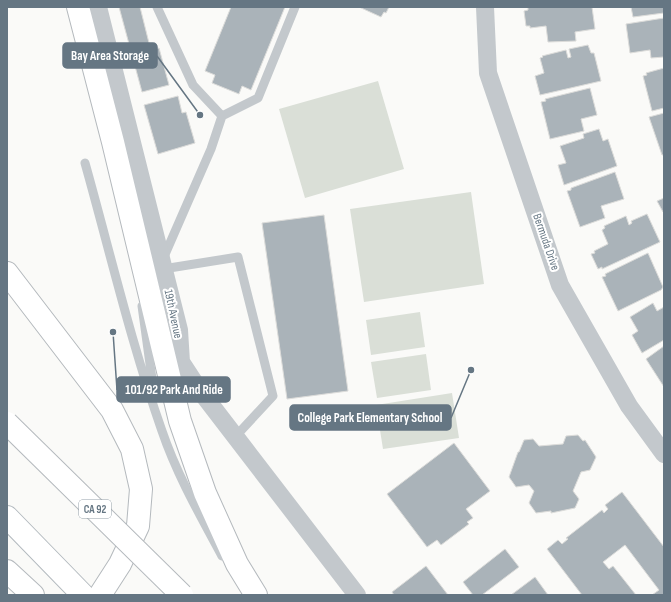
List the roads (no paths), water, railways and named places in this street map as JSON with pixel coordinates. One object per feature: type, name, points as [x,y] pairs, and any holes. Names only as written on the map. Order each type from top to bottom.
[{"type":"main road","points":[[78,7],[110,128],[180,421],[206,493],[237,564],[256,595]]},
{"type":"main road","points":[[7,272],[112,410],[132,449],[141,489],[138,526],[120,564],[100,595]]},
{"type":"main road","name":"CA 92","points":[[7,423],[182,595]]},
{"type":"main road","points":[[7,517],[83,595]]},
{"type":"main road","points":[[7,572],[33,595]]},
{"type":"street","name":"19th Avenue","points":[[98,7],[178,330],[181,362],[235,437],[357,595]]},
{"type":"street","name":"Bermuda Drive","points":[[485,7],[488,73],[560,285],[629,406],[664,454]]},
{"type":"lane","points":[[157,7],[193,85],[222,116]]},
{"type":"lane","points":[[235,437],[273,396],[238,257],[162,266],[211,148],[222,116],[258,98],[295,7]]},
{"type":"lane","points":[[85,163],[140,361],[162,431],[191,500],[229,568],[249,595]]},
{"type":"lane","points":[[142,302],[154,392]]},
{"type":"place","name":"Bay Area Storage","points":[[200,115]]},
{"type":"place","name":"101/92 Park And Ride","points":[[113,332]]},
{"type":"place","name":"College Park Elementary School","points":[[471,370]]}]
